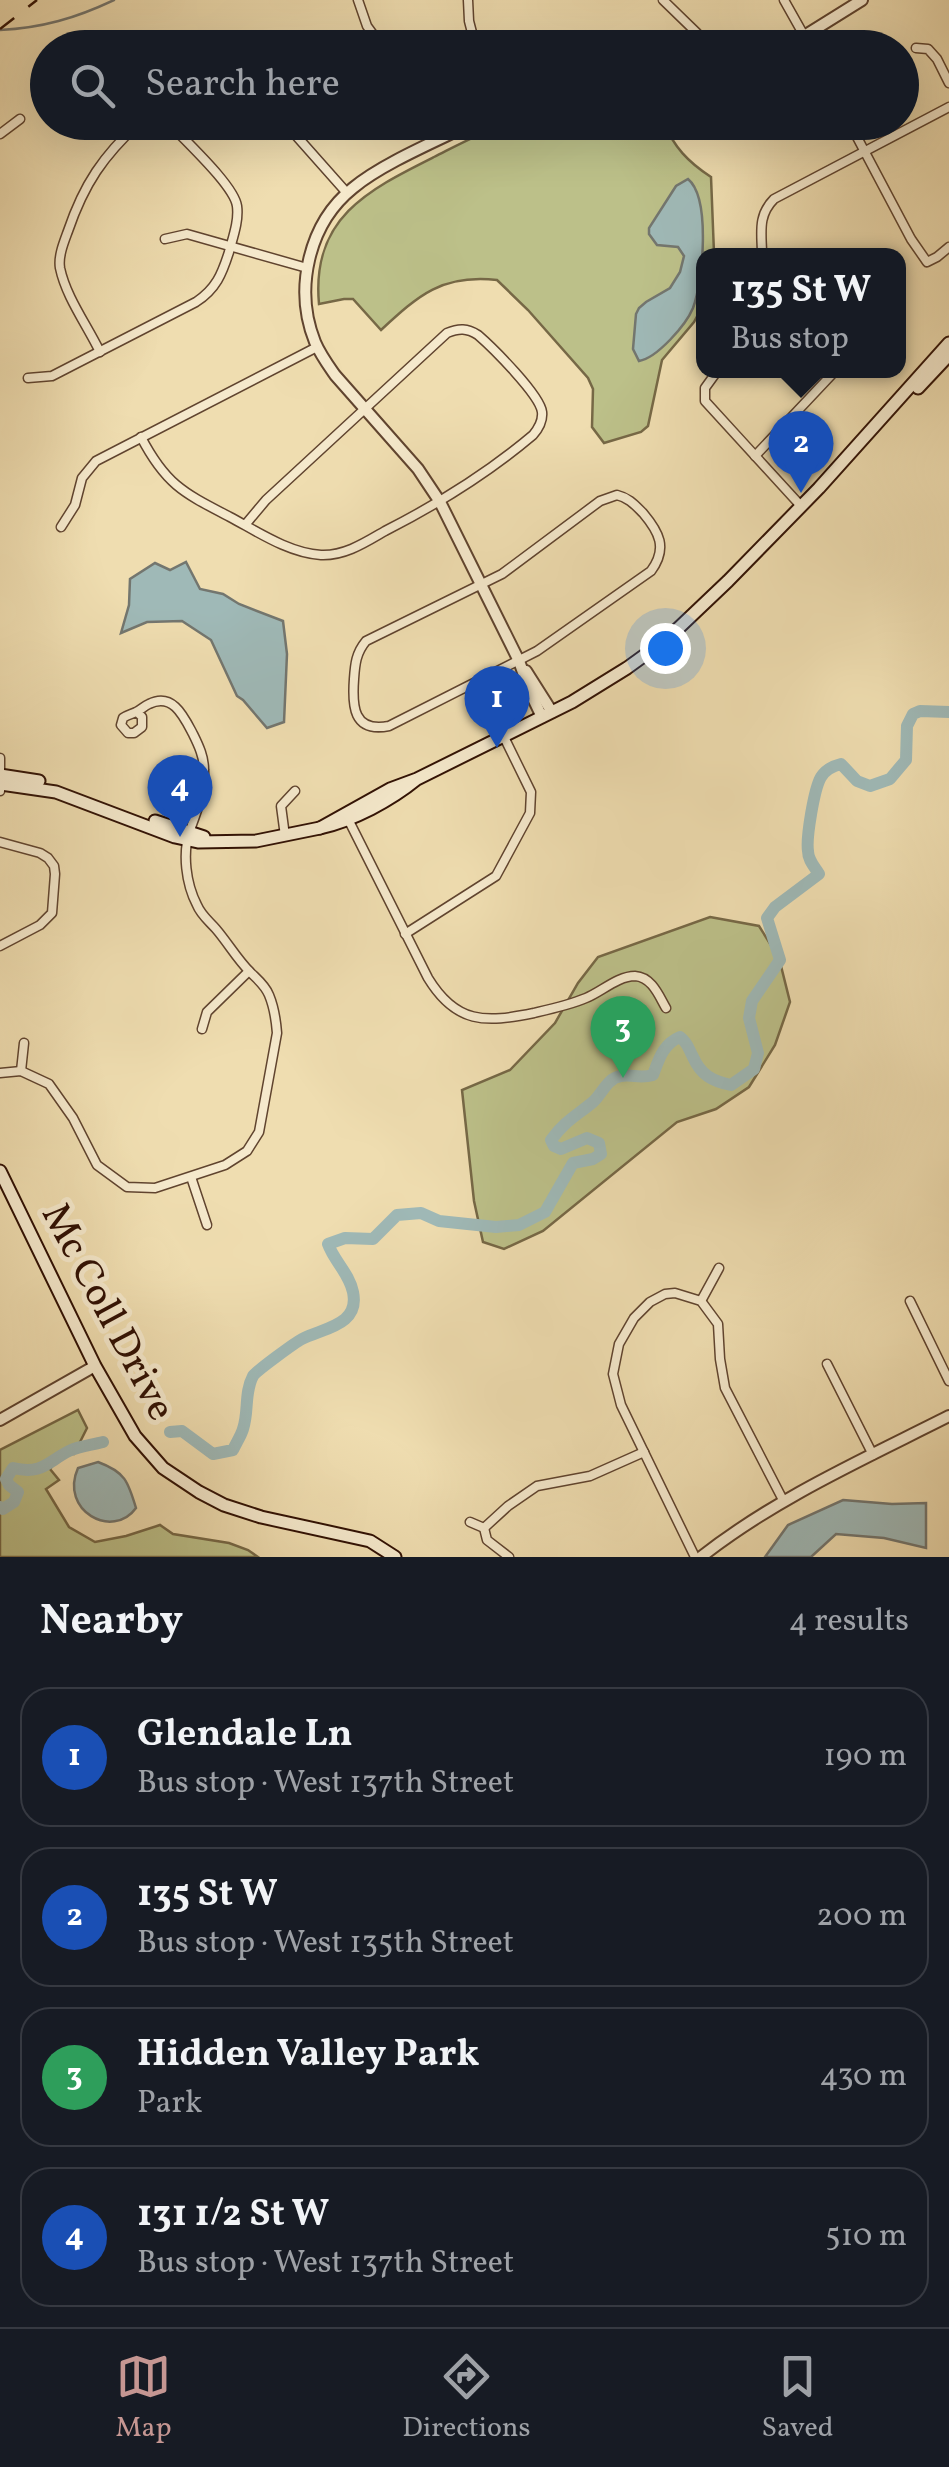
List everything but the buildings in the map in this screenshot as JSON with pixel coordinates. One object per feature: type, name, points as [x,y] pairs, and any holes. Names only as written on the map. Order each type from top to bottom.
[{"type":"main road","points":[[0,786],[56,792],[188,836],[213,840],[256,842],[320,828],[347,816],[390,788],[417,779],[547,715],[627,668],[667,639],[801,506],[949,343]]},
{"type":"main road","points":[[867,435],[886,421],[949,355]]},
{"type":"main road","points":[[1,776],[74,790],[188,836]]},
{"type":"main road","name":"Mc Coll Drive","points":[[0,1171],[95,1366],[135,1436],[164,1468],[224,1505],[370,1541],[395,1557]]},
{"type":"street","points":[[358,0],[369,30]]},
{"type":"street","points":[[468,0],[471,30]]},
{"type":"street","points":[[663,0],[693,30]]},
{"type":"street","points":[[784,0],[802,30]]},
{"type":"street","points":[[814,30],[862,0]]},
{"type":"street","points":[[919,48],[928,48],[949,83]]},
{"type":"street","points":[[919,123],[949,107]]},
{"type":"street","points":[[0,134],[20,120]]},
{"type":"street","points":[[100,352],[64,282],[59,263],[80,199],[93,174],[121,140]]},
{"type":"street","points":[[28,378],[52,376],[100,352],[207,295],[219,280],[237,222],[237,203],[184,140]]},
{"type":"street","points":[[300,140],[347,193]]},
{"type":"street","points":[[440,140],[372,175],[347,193],[324,223],[307,268],[306,304],[311,332],[335,375],[418,469],[440,502],[519,661],[538,688],[547,715]]},
{"type":"street","points":[[858,140],[910,238],[927,262],[949,247]]},
{"type":"street","points":[[761,248],[760,226],[766,207],[785,193],[889,140]]},
{"type":"street","points":[[165,239],[187,234],[307,268]]},
{"type":"street","points":[[140,438],[159,469],[178,488],[245,525],[294,550],[331,555],[352,549],[440,502],[534,435],[543,414],[536,396],[470,330],[461,328],[447,333],[266,500],[245,525]]},
{"type":"street","points":[[60,527],[75,505],[82,478],[96,461],[317,347]]},
{"type":"street","points":[[712,378],[704,388],[709,406],[801,506]]},
{"type":"street","points":[[756,456],[829,378]]},
{"type":"street","points":[[616,495],[632,501],[656,528],[662,546],[651,571],[519,661],[382,728],[368,725],[358,717],[352,702],[354,680],[357,654],[366,641],[481,585],[502,574],[607,497],[616,495]]},
{"type":"street","points":[[0,1073],[22,1071],[49,1084],[73,1118],[97,1166],[127,1187],[155,1188],[225,1165],[248,1151],[259,1132],[277,1033],[270,995],[197,906],[186,869],[188,836],[204,781],[201,749],[176,706],[160,700],[138,712]]},
{"type":"street","points":[[405,934],[496,876],[530,813],[531,792],[504,737]]},
{"type":"street","points":[[0,758],[0,786]]},
{"type":"street","points":[[285,836],[281,806],[295,790]]},
{"type":"street","points":[[347,816],[437,993],[466,1016],[506,1019],[557,1007],[635,976],[652,984],[666,1008]]},
{"type":"street","points":[[0,842],[40,853],[48,858],[55,874],[52,913],[40,925],[0,946]]},
{"type":"street","points":[[202,1029],[206,1012],[248,971]]},
{"type":"street","points":[[22,1071],[24,1043]]},
{"type":"street","points":[[191,1177],[207,1225]]},
{"type":"street","points":[[701,1301],[719,1268]]},
{"type":"street","points":[[783,1500],[726,1388],[718,1324],[701,1301],[665,1294],[634,1318],[619,1344],[613,1374],[621,1405],[698,1557],[783,1500],[949,1416]]},
{"type":"street","points":[[910,1301],[949,1381]]},
{"type":"street","points":[[827,1364],[873,1455]]},
{"type":"street","points":[[0,1420],[95,1366]]},
{"type":"street","points":[[484,1528],[537,1486],[590,1476],[644,1452]]},
{"type":"street","points":[[470,1522],[484,1528]]},
{"type":"street","points":[[484,1528],[487,1540],[508,1557]]},
{"type":"green space","points":[[470,140],[673,140],[695,166],[711,177],[714,248],[696,248],[696,318],[662,360],[648,426],[641,432],[604,443],[592,427],[593,389],[588,378],[497,280],[446,284],[420,297],[381,330],[353,299],[319,304],[319,274],[334,228],[366,195]]},
{"type":"green space","points":[[710,917],[759,926],[779,958],[790,1002],[775,1045],[749,1087],[716,1109],[677,1122],[543,1231],[504,1249],[483,1242],[474,1201],[462,1090],[510,1070],[555,1023],[598,957]]},
{"type":"green space","points":[[78,1410],[87,1428],[74,1454],[63,1453],[50,1469],[59,1480],[46,1489],[69,1527],[95,1542],[160,1525],[173,1534],[229,1543],[258,1557],[0,1557],[0,1450]]},
{"type":"water","points":[[688,179],[700,204],[703,241],[703,248],[696,248],[696,299],[678,331],[654,354],[639,361],[633,349],[636,314],[646,302],[670,288],[684,256],[678,247],[657,245],[649,234],[676,186]]},
{"type":"water","points":[[186,562],[200,589],[223,594],[283,621],[287,654],[284,722],[267,728],[237,696],[211,640],[182,621],[147,622],[121,633],[129,605],[130,579],[155,563],[170,570]]},
{"type":"water","points":[[98,1462],[120,1474],[128,1484],[136,1508],[126,1517],[103,1521],[82,1508],[76,1497],[78,1468]]},
{"type":"water","points":[[843,1500],[926,1503],[926,1548],[884,1538],[836,1534],[811,1557],[765,1557],[788,1525]]},
{"type":"waterway","points":[[0,30],[58,21],[114,0]]},
{"type":"waterway","points":[[170,1432],[182,1431],[213,1454],[233,1450],[243,1429],[253,1376],[298,1341],[346,1318],[354,1303],[353,1292],[328,1244],[345,1238],[373,1239],[397,1215],[421,1213],[439,1221],[496,1227],[519,1225],[545,1212],[573,1163],[601,1154],[599,1143],[587,1138],[561,1149],[551,1140],[612,1080],[653,1075],[666,1048],[680,1037],[700,1068],[713,1079],[731,1085],[754,1069],[758,1053],[749,1018],[752,1001],[780,960],[767,918],[775,907],[819,874],[809,857],[808,845],[813,802],[821,777],[841,764],[857,781],[870,786],[890,779],[906,760],[907,726],[913,714],[949,712]]},
{"type":"waterway","points":[[0,1507],[14,1502],[18,1492],[6,1479],[13,1468],[38,1469],[73,1449],[103,1442]]},
{"type":"railway","points":[[0,29],[37,0]]},
{"type":"place","name":"135 St W","points":[[801,493]]},
{"type":"place","name":"Glendale Ln","points":[[497,748]]},
{"type":"place","name":"131 1/2 St W","points":[[180,837]]},
{"type":"place","name":"Hidden Valley Park","points":[[623,1078]]}]
